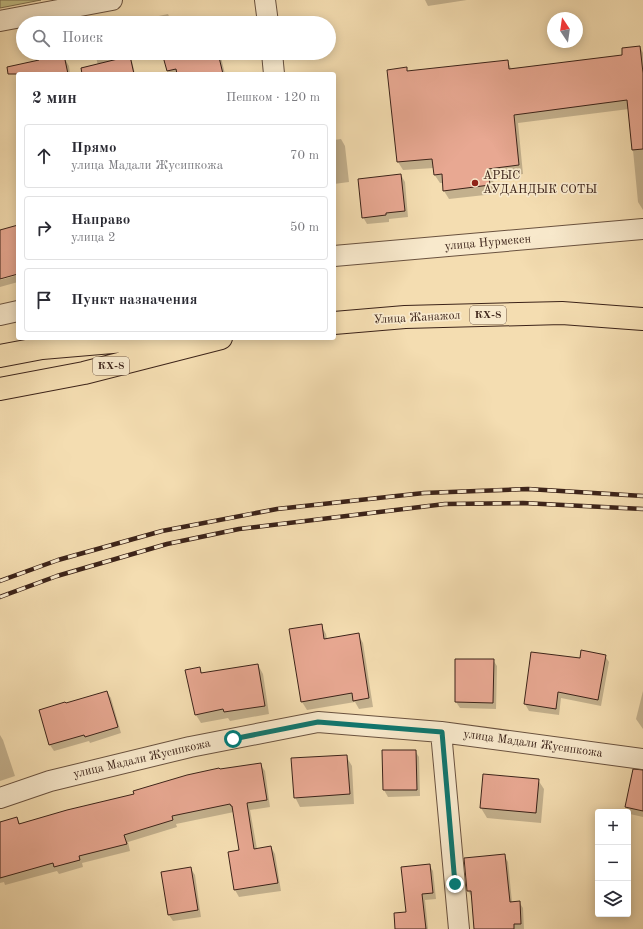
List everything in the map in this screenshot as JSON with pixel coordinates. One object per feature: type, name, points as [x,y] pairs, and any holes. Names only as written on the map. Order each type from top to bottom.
[{"type":"main road","name":"Улица Жанажол","points":[[336,323],[404,317],[562,313],[643,319]]},
{"type":"main road","name":"КХ-8","points":[[0,356],[42,348],[136,340]]},
{"type":"main road","name":"КХ-8","points":[[0,389],[84,373],[213,340]]},
{"type":"street","points":[[27,16],[112,0]]},
{"type":"street","points":[[265,0],[267,16]]},
{"type":"street","points":[[0,21],[16,18]]},
{"type":"street","points":[[273,60],[274,72]]},
{"type":"street","name":"улица Нурмекен","points":[[336,256],[643,229]]},
{"type":"street","points":[[0,315],[16,311]]},
{"type":"street","name":"улица Мадали Жусипкожа","points":[[0,798],[50,781],[190,748],[318,722],[442,732],[643,759]]},
{"type":"street","points":[[442,732],[458,929]]},
{"type":"shaded area","points":[[0,0],[41,0],[0,8]]},
{"type":"building","points":[[640,46],[643,73],[643,149],[632,150],[627,100],[514,115],[519,165],[488,169],[490,185],[443,191],[442,174],[434,175],[432,159],[397,162],[387,70],[407,67],[407,71],[508,60],[509,69],[622,55],[622,48]]},
{"type":"building","points":[[39,60],[65,60],[68,72],[16,72],[16,74],[8,74],[7,67]]},
{"type":"building","points":[[114,60],[131,60],[134,72],[82,72],[81,68]]},
{"type":"building","points":[[164,60],[220,60],[223,72],[177,72],[176,69],[167,71]]},
{"type":"building","points":[[401,174],[405,211],[362,218],[358,179]]},
{"type":"building","points":[[16,226],[16,275],[0,279],[0,230]]},
{"type":"building","points":[[322,624],[324,639],[359,633],[369,698],[353,701],[352,693],[301,702],[289,629]]},
{"type":"building","points":[[581,650],[606,655],[598,700],[558,692],[556,709],[524,704],[531,652],[580,658]]},
{"type":"building","points":[[455,659],[494,659],[493,703],[455,702]]},
{"type":"building","points":[[258,664],[265,706],[224,712],[223,709],[195,715],[185,670],[200,667],[201,673]]},
{"type":"building","points":[[107,691],[118,727],[85,737],[84,735],[49,745],[39,710]]},
{"type":"building","points":[[382,750],[416,750],[417,790],[383,790]]},
{"type":"building","points":[[347,755],[350,794],[294,798],[291,758]]},
{"type":"building","points":[[261,763],[267,800],[247,803],[254,849],[271,846],[278,883],[234,890],[228,852],[239,850],[232,806],[230,804],[172,816],[173,820],[124,835],[127,844],[79,856],[80,860],[54,867],[53,863],[0,878],[0,822],[17,817],[19,824],[67,810],[134,794],[133,791],[187,775],[219,768]]},
{"type":"building","points":[[633,769],[643,770],[643,811],[625,807]]},
{"type":"building","points":[[483,774],[539,779],[536,813],[480,808]]},
{"type":"building","points":[[505,854],[510,902],[520,901],[521,924],[514,924],[514,929],[474,929],[471,891],[467,891],[464,858]]},
{"type":"building","points":[[430,864],[433,893],[422,894],[426,929],[395,929],[394,913],[406,912],[401,867]]},
{"type":"building","points":[[191,867],[198,910],[168,915],[161,872]]},
{"type":"railway","points":[[0,581],[58,560],[162,531],[277,509],[424,493],[528,489],[643,496]]},
{"type":"railway","points":[[0,597],[57,576],[167,544],[239,529],[445,504],[523,503],[643,509]]},
{"type":"place","name":"АРЫС АУДАНДЫК СОТЫ","points":[[475,183]]},
{"type":"route","points":[[233,739],[318,722],[442,732],[455,884]]}]
